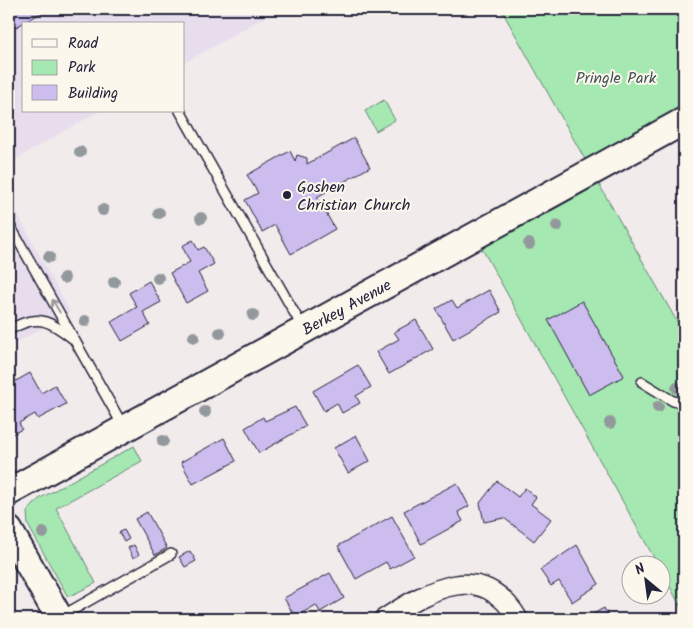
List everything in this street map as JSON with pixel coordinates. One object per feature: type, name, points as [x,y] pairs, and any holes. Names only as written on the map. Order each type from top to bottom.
[{"type":"street","name":"Berkey Avenue","points":[[9,492],[684,121]]},
{"type":"street","points":[[9,530],[59,619]]},
{"type":"street","points":[[384,619],[434,590],[458,584],[480,585],[497,594],[511,607],[518,619]]},
{"type":"lane","points":[[181,112],[304,330]]},
{"type":"lane","points":[[9,224],[124,428]]},
{"type":"lane","points":[[9,330],[30,320],[40,320],[56,325],[74,340]]},
{"type":"lane","points":[[642,382],[673,400],[684,403]]},
{"type":"lane","points":[[59,619],[171,554]]},
{"type":"shaded area","points":[[9,9],[261,9],[265,17],[185,62],[185,22],[22,22],[22,112],[97,112],[9,163]]},
{"type":"shaded area","points":[[9,198],[70,312],[9,347]]},
{"type":"green space","name":"Pringle Park","points":[[501,9],[684,9],[684,121],[592,172]]},
{"type":"green space","points":[[384,100],[395,120],[376,131],[365,111]]},
{"type":"green space","points":[[592,172],[684,334],[684,613],[670,587],[670,556],[653,556],[475,236]]},
{"type":"green space","points":[[134,446],[142,461],[56,508],[96,583],[68,597],[28,525],[27,512],[39,499]]},
{"type":"building","points":[[9,9],[48,9],[22,22],[9,31]]},
{"type":"building","name":"Goshen Christian Church","points":[[354,138],[370,167],[317,197],[335,229],[291,254],[275,225],[262,232],[245,200],[258,193],[247,175],[290,151],[295,161],[297,155],[307,158],[307,164]]},
{"type":"building","points":[[193,240],[198,250],[204,247],[214,264],[198,273],[208,291],[186,303],[170,273],[190,262],[182,246]]},
{"type":"building","points":[[149,281],[161,302],[143,312],[150,325],[122,341],[111,322],[137,307],[129,293]]},
{"type":"building","points":[[489,290],[501,312],[453,339],[436,309],[452,300],[457,308]]},
{"type":"building","points":[[582,301],[624,376],[589,395],[548,320]]},
{"type":"building","points":[[416,320],[433,349],[389,374],[376,352],[399,339],[394,332]]},
{"type":"building","points":[[358,365],[371,387],[356,396],[360,403],[342,413],[337,403],[324,411],[313,391]]},
{"type":"building","points":[[30,373],[41,393],[55,385],[66,404],[38,419],[35,414],[19,423],[22,429],[9,436],[9,385]]},
{"type":"building","points":[[295,407],[306,426],[259,453],[245,428],[263,417],[265,421]]},
{"type":"building","points":[[356,435],[370,461],[348,473],[334,448]]},
{"type":"building","points":[[224,438],[236,461],[193,484],[181,462]]},
{"type":"building","points":[[497,481],[518,497],[525,488],[536,497],[531,504],[551,519],[534,541],[504,518],[484,522],[480,503]]},
{"type":"building","points":[[457,483],[469,506],[458,512],[463,521],[421,544],[404,511]]},
{"type":"building","points":[[147,512],[167,548],[155,555],[135,519]]},
{"type":"building","points":[[392,516],[414,556],[390,569],[386,562],[356,579],[338,546]]},
{"type":"building","points":[[124,530],[129,539],[124,542],[119,532]]},
{"type":"building","points":[[134,545],[139,555],[133,558],[128,548]]},
{"type":"building","points":[[577,545],[599,584],[572,602],[559,581],[551,586],[540,570]]},
{"type":"building","points":[[190,551],[196,561],[185,567],[179,557]]},
{"type":"building","points":[[330,573],[344,598],[320,612],[316,605],[295,617],[284,598]]},
{"type":"building","points":[[604,608],[610,619],[584,619]]},
{"type":"place","name":"Goshen Christian Church","points":[[287,195]]}]
